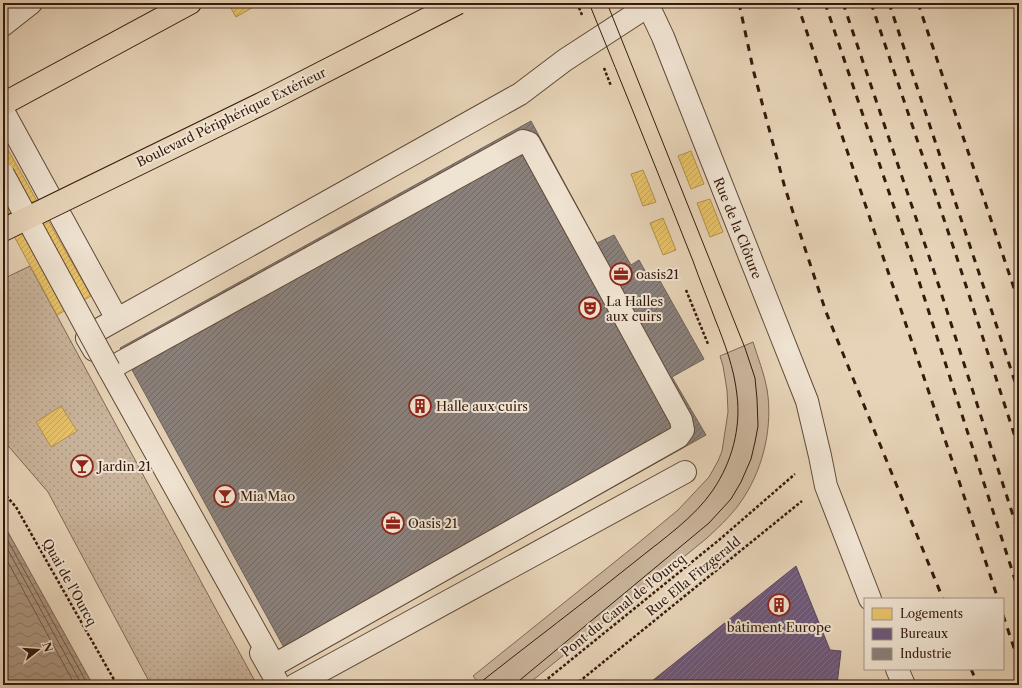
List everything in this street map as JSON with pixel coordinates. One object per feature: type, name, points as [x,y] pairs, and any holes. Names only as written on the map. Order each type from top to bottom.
[{"type":"highway","points":[[3,104],[190,3]]},
{"type":"highway","name":"Boulevard Périphérique Extérieur","points":[[3,230],[265,102],[458,3]]},
{"type":"street","points":[[3,25],[31,3]]},
{"type":"street","points":[[279,685],[87,338],[89,335],[117,319],[520,94],[566,60],[648,5]]},
{"type":"street","name":"Rue de la Clôture","points":[[648,5],[666,44],[807,401],[826,486],[870,598]]},
{"type":"street","points":[[3,112],[117,319]]},
{"type":"street","points":[[3,174],[109,368],[273,663],[276,664],[671,441],[678,437],[682,430],[681,420],[529,144],[523,141],[109,368]]},
{"type":"street","points":[[295,685],[685,472]]},
{"type":"street","points":[[897,670],[904,685]]},
{"type":"path","points":[[686,290],[708,344]]},
{"type":"path","name":"Rue Ella Fitzgerald","points":[[576,685],[804,500],[826,486]]},
{"type":"path","name":"Quai de l'Ourcq","points":[[3,492],[16,507],[117,685]]},
{"type":"path","name":"Pont du Canal de l'Ourcq","points":[[540,685],[719,540],[774,492]]},
{"type":"shaded area","name":"Jardin 21","points":[[30,266],[257,685],[151,685],[48,492],[3,440],[3,279]]},
{"type":"shaded area","points":[[753,342],[763,371],[767,389],[769,403],[768,431],[762,459],[757,472],[744,497],[736,508],[707,538],[527,685],[480,685],[473,676],[678,510],[709,477],[722,451],[728,412],[727,390],[720,356]]},
{"type":"water","points":[[3,526],[8,532],[93,685],[3,685]]},
{"type":"building: Logements","points":[[228,3],[260,3],[236,17]]},
{"type":"building: Logements","points":[[3,141],[91,296],[57,315],[3,216]]},
{"type":"building: Logements","points":[[691,151],[704,184],[691,189],[678,156]]},
{"type":"building: Logements","points":[[643,170],[656,202],[643,206],[631,174]]},
{"type":"building: Logements","points":[[710,199],[723,232],[710,237],[697,203]]},
{"type":"building: Logements","points":[[663,218],[676,250],[663,255],[650,223]]},
{"type":"building: Logements","points":[[61,406],[77,431],[51,447],[36,422]]},
{"type":"building: Bureaux","name":"bâtiment Europe","points":[[796,566],[830,650],[841,651],[837,685],[647,685]]},
{"type":"building: Industrie","name":"Halle aux cuirs","points":[[531,121],[597,243],[614,235],[631,265],[639,260],[648,276],[655,272],[704,359],[672,377],[706,435],[294,666],[120,348]]},
{"type":"tram line","points":[[477,685],[668,536],[706,500],[720,479],[730,456],[734,444],[738,420],[737,395],[734,375],[726,347],[589,3]]},
{"type":"tram line","points":[[514,685],[709,523],[731,499],[741,482],[751,459],[758,426],[755,378],[745,348],[607,3]]},
{"type":"railway","points":[[739,3],[754,73],[785,188],[826,312],[943,598]]},
{"type":"railway","points":[[797,3],[998,598]]},
{"type":"railway","points":[[825,3],[917,275],[1019,592]]},
{"type":"railway","points":[[843,3],[936,277],[1019,534]]},
{"type":"railway","points":[[871,3],[957,258],[1019,449]]},
{"type":"railway","points":[[889,3],[1019,394]]},
{"type":"railway","points":[[918,3],[1019,303]]},
{"type":"railway","points":[[1004,618],[1019,663]]},
{"type":"railway","points":[[971,670],[978,685]]},
{"type":"place","name":"oasis21","points":[[621,274]]},
{"type":"place","name":"La Halles aux cuirs","points":[[590,308]]},
{"type":"place","name":"Halle aux cuirs","points":[[420,406]]},
{"type":"place","name":"Jardin 21","points":[[82,466]]},
{"type":"place","name":"Mia Mao","points":[[225,496]]},
{"type":"place","name":"Oasis 21","points":[[393,523]]},
{"type":"place","name":"bâtiment Europe","points":[[779,605]]}]
